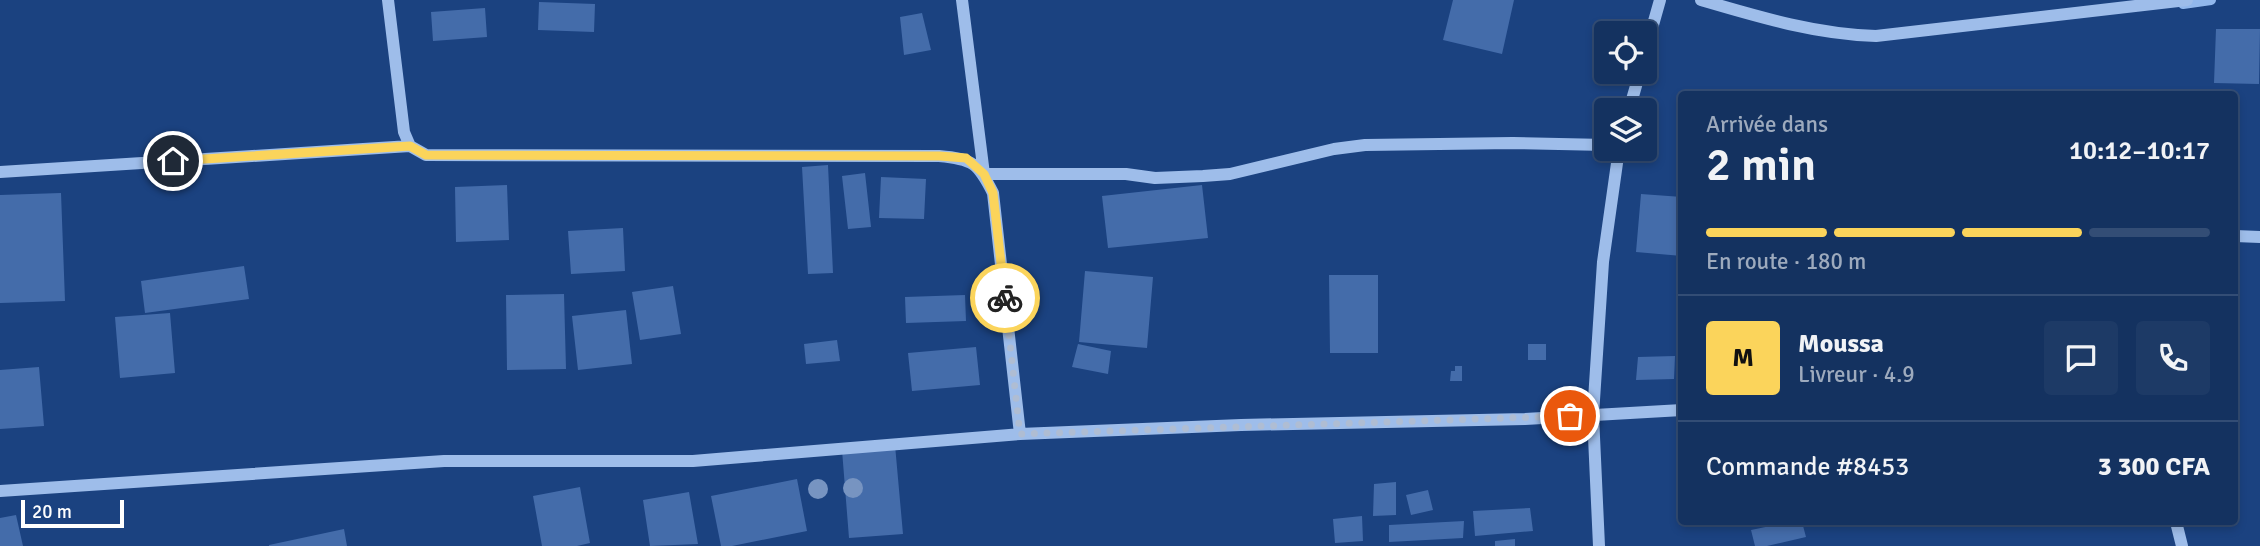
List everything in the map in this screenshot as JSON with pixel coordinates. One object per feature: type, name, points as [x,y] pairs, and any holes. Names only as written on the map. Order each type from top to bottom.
[{"type":"street","points":[[388,0],[404,132],[410,146]]},
{"type":"street","points":[[962,0],[984,174],[993,193],[1020,434]]},
{"type":"street","points":[[1654,21],[1660,0]]},
{"type":"street","points":[[1701,0],[1776,22],[1841,35],[1876,36],[2187,0]]},
{"type":"street","points":[[0,172],[410,146],[426,155],[939,156],[966,158],[984,174],[1126,174],[1155,178],[1230,174],[1334,149],[1365,145],[1594,145]]},
{"type":"street","points":[[1599,546],[1593,415],[1603,262],[1617,161]]},
{"type":"street","points":[[2238,236],[2260,237]]},
{"type":"street","points":[[0,491],[444,461],[693,461],[1020,434],[1678,410]]},
{"type":"street","points":[[2177,525],[2182,546]]},
{"type":"building","points":[[1453,0],[1514,0],[1502,54],[1443,40]]},
{"type":"building","points":[[539,2],[595,4],[594,32],[538,30]]},
{"type":"building","points":[[485,8],[487,37],[433,41],[431,12]]},
{"type":"building","points":[[922,13],[931,50],[904,55],[900,17]]},
{"type":"building","points":[[2216,29],[2260,29],[2259,84],[2214,83]]},
{"type":"building","points":[[828,165],[833,273],[808,274],[802,167]]},
{"type":"building","points":[[865,173],[871,227],[848,229],[842,176]]},
{"type":"building","points":[[881,177],[926,179],[924,219],[879,218]]},
{"type":"building","points":[[507,185],[509,240],[456,242],[455,187]]},
{"type":"building","points":[[1202,185],[1208,238],[1108,248],[1102,196]]},
{"type":"building","points":[[61,193],[65,301],[0,303],[0,195]]},
{"type":"building","points":[[1641,194],[1678,197],[1678,256],[1636,252]]},
{"type":"building","points":[[623,228],[625,271],[571,274],[568,231]]},
{"type":"building","points":[[244,266],[249,299],[145,313],[141,281]]},
{"type":"building","points":[[1085,271],[1153,277],[1147,348],[1079,342]]},
{"type":"building","points":[[1329,275],[1378,275],[1378,353],[1330,353]]},
{"type":"building","points":[[673,286],[681,334],[640,340],[632,292]]},
{"type":"building","points":[[564,294],[566,369],[507,370],[506,295]]},
{"type":"building","points":[[965,295],[966,321],[906,323],[905,297]]},
{"type":"building","points":[[626,310],[632,364],[578,370],[572,316]]},
{"type":"building","points":[[170,313],[175,373],[120,378],[115,317]]},
{"type":"building","points":[[837,340],[840,361],[806,364],[804,344]]},
{"type":"building","points":[[1078,344],[1111,351],[1108,374],[1072,367]]},
{"type":"building","points":[[1528,344],[1546,344],[1546,360],[1528,360]]},
{"type":"building","points":[[976,347],[980,385],[912,391],[908,353]]},
{"type":"building","points":[[1675,356],[1674,379],[1636,380],[1638,357]]},
{"type":"building","points":[[1455,366],[1462,366],[1462,381],[1450,381],[1451,371],[1455,371]]},
{"type":"building","points":[[39,367],[44,426],[0,429],[0,370]]},
{"type":"building","points":[[895,445],[903,534],[849,538],[842,450]]},
{"type":"building","points":[[797,479],[807,531],[721,546],[711,496]]},
{"type":"building","points":[[1396,482],[1396,515],[1373,516],[1374,484]]},
{"type":"building","points":[[580,487],[590,543],[577,546],[542,546],[533,496]]},
{"type":"building","points":[[1428,490],[1433,510],[1411,515],[1406,495]]},
{"type":"building","points":[[689,492],[698,544],[650,546],[643,500]]},
{"type":"building","points":[[1530,508],[1533,531],[1475,536],[1473,511]]},
{"type":"building","points":[[16,515],[23,546],[0,546],[0,518]]},
{"type":"building","points":[[1362,516],[1363,541],[1335,543],[1333,519]]},
{"type":"building","points":[[1464,521],[1463,538],[1389,542],[1389,525]]},
{"type":"building","points":[[1775,525],[1803,525],[1806,537],[1755,546],[1751,530]]},
{"type":"building","points":[[344,529],[347,546],[269,546],[269,545]]},
{"type":"building","points":[[1515,539],[1515,546],[1495,546],[1495,541]]},
{"type":"waterway","points":[[2183,4],[2211,0]]},
{"type":"way so far","points":[[1005,298],[1020,434],[1570,416]]},
{"type":"route","points":[[173,161],[410,146],[426,155],[966,158],[984,174],[993,193],[1005,298]]}]
